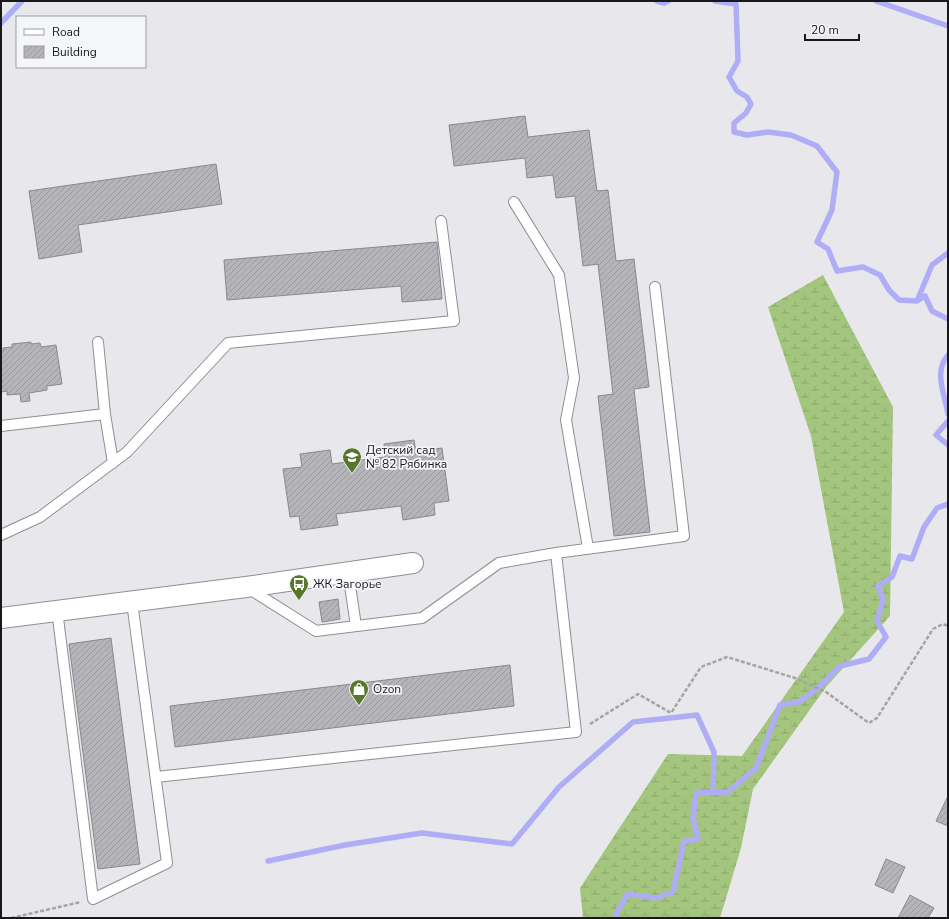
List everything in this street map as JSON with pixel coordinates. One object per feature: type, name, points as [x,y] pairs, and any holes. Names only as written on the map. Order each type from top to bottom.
[{"type":"street","points":[[1,618],[246,587],[413,563]]},
{"type":"lane","points":[[514,202],[559,275],[574,378],[566,420],[588,548]]},
{"type":"lane","points":[[1,535],[40,517],[128,452],[228,343],[454,321],[441,221]]},
{"type":"lane","points":[[246,587],[316,630],[356,626],[422,618],[499,563],[588,548],[684,536],[654,287]]},
{"type":"lane","points":[[98,342],[105,414],[113,463]]},
{"type":"lane","points":[[1,426],[105,414]]},
{"type":"lane","points":[[156,777],[576,732],[556,553]]},
{"type":"lane","points":[[348,572],[356,626]]},
{"type":"lane","points":[[57,610],[93,899],[167,862],[132,602]]},
{"type":"path","points":[[576,732],[638,694],[671,713],[701,667],[727,657],[795,678],[826,692],[869,723],[878,718],[933,629],[943,624],[948,626]]},
{"type":"path","points":[[12,918],[93,899]]},
{"type":"green space","points":[[823,275],[893,407],[890,616],[826,687],[753,789],[741,848],[720,918],[583,918],[580,888],[668,754],[742,756],[844,612],[811,436],[768,307]]},
{"type":"building","points":[[525,116],[528,137],[589,130],[597,191],[608,190],[616,261],[634,259],[649,387],[634,389],[650,532],[614,536],[598,396],[613,394],[598,264],[583,266],[575,196],[556,198],[553,175],[527,178],[525,158],[454,166],[449,125]]},
{"type":"building","points":[[216,164],[222,204],[78,225],[82,252],[39,259],[29,191]]},
{"type":"building","points":[[437,242],[442,299],[402,302],[401,286],[227,300],[224,260]]},
{"type":"building","points":[[31,342],[31,344],[40,343],[41,347],[56,345],[62,384],[47,386],[47,390],[29,393],[30,401],[21,402],[20,394],[7,395],[7,391],[1,392],[1,352],[3,352],[3,348],[12,347],[12,344]]},
{"type":"building","points":[[414,440],[416,452],[442,448],[449,501],[434,503],[435,515],[403,520],[401,506],[336,514],[338,525],[301,530],[299,516],[290,517],[283,469],[302,467],[300,454],[330,450],[332,464],[385,457],[384,444]]},
{"type":"building","points":[[338,599],[340,619],[322,622],[319,602]]},
{"type":"building","points":[[111,638],[140,864],[98,869],[69,644]]},
{"type":"building","points":[[510,665],[514,706],[175,747],[170,706]]},
{"type":"building","points":[[948,796],[948,826],[936,821]]},
{"type":"building","points":[[886,859],[905,867],[893,893],[875,885]]},
{"type":"building","points":[[910,895],[934,908],[928,918],[898,918]]},
{"type":"waterway","points":[[1,23],[22,1]]},
{"type":"waterway","points":[[657,1],[664,3],[668,1]]},
{"type":"waterway","points":[[715,1],[736,4],[738,61],[729,77],[737,91],[747,97],[751,104],[746,113],[734,123],[734,132],[747,135],[768,132],[791,135],[817,146],[837,172],[832,210],[817,242],[828,249],[837,271],[863,267],[880,275],[889,290],[899,300],[917,301],[925,296],[932,311],[948,319]]},
{"type":"waterway","points":[[876,1],[948,26]]},
{"type":"waterway","points":[[917,301],[932,265],[948,253]]},
{"type":"waterway","points":[[948,355],[941,369],[941,383],[948,414]]},
{"type":"waterway","points":[[948,421],[936,435],[948,445]]},
{"type":"waterway","points":[[616,918],[617,912],[628,894],[656,898],[673,892],[684,841],[698,839],[693,819],[696,793],[728,792],[756,768],[780,705],[799,702],[817,689],[840,666],[869,659],[886,637],[877,621],[883,600],[878,586],[892,577],[900,556],[912,559],[924,527],[937,508],[948,504]]},
{"type":"waterway","points":[[268,861],[345,845],[422,833],[512,844],[559,787],[633,722],[697,715],[714,752],[713,793]]},
{"type":"place","name":"Детский сад № 82 Рябинка","points":[[352,474]]},
{"type":"place","name":"ЖК Загорье","points":[[299,601]]},
{"type":"place","name":"Ozon","points":[[359,706]]}]
